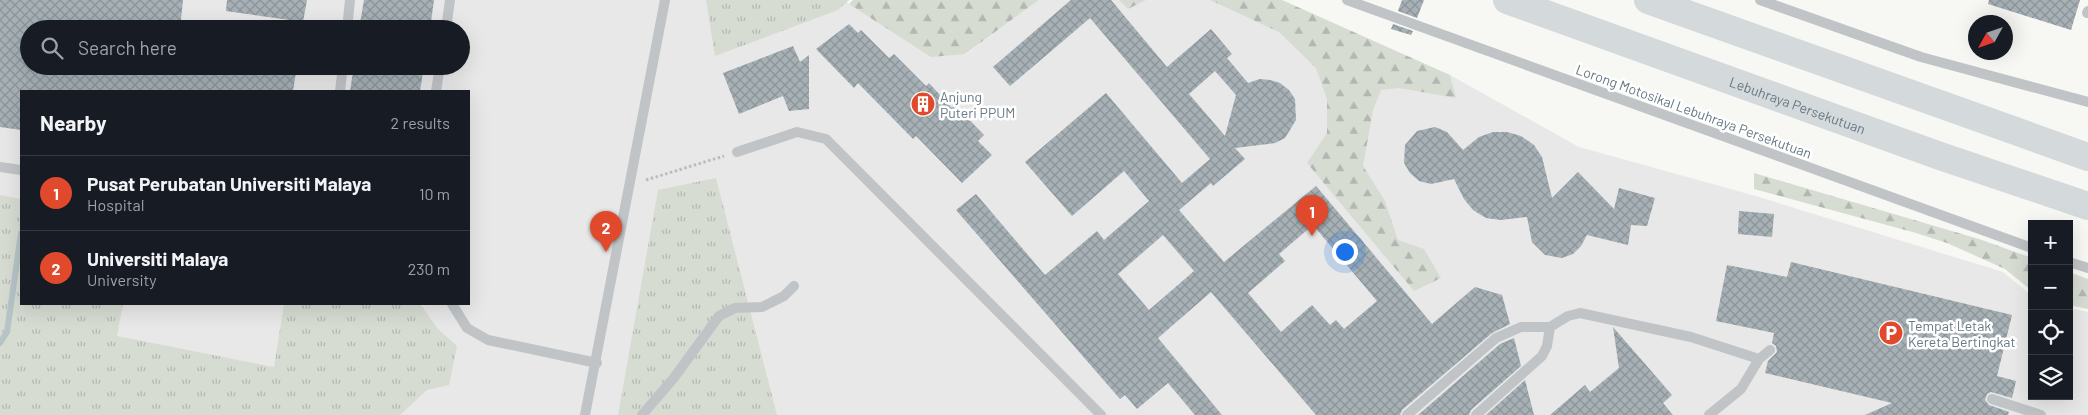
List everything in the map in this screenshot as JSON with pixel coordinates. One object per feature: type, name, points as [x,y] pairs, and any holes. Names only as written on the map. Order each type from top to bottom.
[{"type":"highway","name":"Lebuhraya Persekutuan","points":[[1507,0],[1940,156],[2088,206]]},
{"type":"highway","points":[[1648,0],[2088,157]]},
{"type":"lane","points":[[348,20],[350,0]]},
{"type":"lane","points":[[447,20],[450,0]]},
{"type":"lane","points":[[585,415],[665,0]]},
{"type":"lane","name":"Lorong Motosikal Lebuhraya Persekutuan","points":[[1347,0],[2028,247]]},
{"type":"lane","points":[[1760,0],[1922,57],[2088,102]]},
{"type":"lane","points":[[340,90],[342,75]]},
{"type":"lane","points":[[436,90],[439,75]]},
{"type":"lane","points":[[737,152],[797,132],[826,139],[1101,415]]},
{"type":"lane","points":[[0,167],[20,170]]},
{"type":"lane","points":[[2073,263],[2088,268]]},
{"type":"lane","points":[[642,415],[673,379],[719,316],[735,308],[762,307],[784,296],[794,286]]},
{"type":"lane","points":[[453,305],[468,328],[488,340],[596,363]]},
{"type":"lane","points":[[1407,415],[1496,338],[1522,328],[1550,328],[1568,316],[1580,313],[1691,337],[1759,359]]},
{"type":"lane","points":[[1476,415],[1542,356],[1547,346],[1550,328]]},
{"type":"lane","points":[[1709,415],[1741,388],[1759,359],[1770,350]]},
{"type":"lane","points":[[1992,399],[2041,415]]},
{"type":"path","points":[[629,186],[737,152]]},
{"type":"shaded area","points":[[0,0],[845,0],[849,4],[966,54],[1039,0],[1247,0],[1450,75],[1579,147],[1752,195],[2003,272],[2028,293],[2028,400],[2073,400],[2073,309],[2088,312],[2088,415],[0,415]]},
{"type":"green space","points":[[706,0],[849,0],[838,10],[715,56]]},
{"type":"green space","points":[[853,0],[1039,0],[965,54],[931,57],[849,4]]},
{"type":"green space","points":[[1119,0],[1146,0],[1128,9]]},
{"type":"green space","points":[[1210,0],[1282,0],[1450,75],[1456,98],[1399,88],[1381,90],[1373,110],[1363,166],[1385,201],[1398,240],[1424,249],[1441,278],[1414,291],[1307,163],[1327,133],[1327,99],[1316,68],[1279,32]]},
{"type":"green space","points":[[1754,173],[1979,239],[2028,257],[2028,288],[2005,269],[1947,243],[1754,189]]},
{"type":"green space","points":[[716,178],[777,415],[618,415],[658,190]]},
{"type":"green space","points":[[0,195],[20,199],[20,305],[123,305],[117,336],[274,367],[284,305],[421,305],[438,329],[457,346],[449,385],[427,390],[400,415],[0,415]]},
{"type":"green space","points":[[2073,273],[2088,279],[2088,309],[2073,306]]},
{"type":"building","points":[[0,0],[183,0],[181,20],[20,20],[20,75],[296,75],[293,90],[20,90],[20,130],[0,127]]},
{"type":"building","points":[[227,0],[307,0],[303,20],[289,20],[226,11]]},
{"type":"building","points":[[364,0],[434,0],[431,20],[361,20]]},
{"type":"building","points":[[1071,0],[1111,0],[1167,67],[1211,29],[1232,54],[1227,58],[1248,83],[1260,79],[1280,83],[1289,90],[1295,99],[1296,120],[1285,138],[1275,143],[1235,148],[1245,159],[1213,186],[1211,183],[1179,210],[1224,262],[1316,186],[1432,324],[1475,287],[1502,295],[1510,324],[1492,333],[1402,410],[1400,415],[1316,415],[1211,292],[1158,338],[1222,415],[1195,415],[1168,383],[1137,409],[1125,395],[1120,399],[956,210],[976,194],[1045,275],[1097,231],[1104,240],[1149,201],[1124,171],[1072,216],[1025,162],[1106,93],[1182,183],[1210,159],[1090,18],[1010,86],[993,67]],"holes":[[[1215,71],[1236,95],[1225,136],[1189,94]],[[1313,225],[1377,301],[1344,329],[1336,320],[1330,325],[1312,305],[1281,332],[1248,293],[1285,261],[1279,254]],[[1163,235],[1194,271],[1149,310],[1118,274]]]},
{"type":"building","points":[[1402,0],[1424,0],[1417,18],[1398,11]]},
{"type":"building","points":[[1989,0],[2080,0],[2071,30],[1988,4]]},
{"type":"building","name":"Anjung Puteri PPUM","points":[[849,24],[858,33],[861,30],[889,58],[894,54],[926,86],[929,83],[952,108],[955,105],[984,135],[978,141],[992,155],[962,183],[916,136],[913,139],[858,83],[854,88],[816,49]]},
{"type":"building","points":[[1393,24],[1413,31],[1411,35],[1391,29]]},
{"type":"building","points":[[793,46],[800,62],[809,55],[809,109],[789,111],[783,96],[739,114],[723,73]]},
{"type":"building","points":[[353,75],[423,75],[420,90],[350,90]]},
{"type":"building","points":[[1435,127],[1447,132],[1463,150],[1479,137],[1493,132],[1507,132],[1521,136],[1534,145],[1542,157],[1552,198],[1578,172],[1614,209],[1619,188],[1655,198],[1647,226],[1631,225],[1628,245],[1587,235],[1581,246],[1573,254],[1562,258],[1545,255],[1532,242],[1527,217],[1501,220],[1486,218],[1473,210],[1464,199],[1454,179],[1431,184],[1419,181],[1410,173],[1404,163],[1405,145],[1417,131]]},
{"type":"building","points":[[1739,211],[1774,214],[1772,237],[1738,234]]},
{"type":"building","name":"Tempat Letak Kereta Bertingkat","points":[[1791,262],[2012,315],[1997,376],[2016,381],[2012,398],[1991,392],[1987,394],[1985,400],[1989,405],[2009,412],[2008,415],[1865,415],[1892,403],[1765,373],[1768,361],[1777,352],[1776,346],[1772,343],[1774,333],[1716,321],[1727,265],[1787,277]]},
{"type":"building","points":[[1613,327],[1672,395],[1663,403],[1673,415],[1550,415],[1585,385],[1590,392],[1619,368]]},
{"type":"building","points":[[1514,338],[1521,366],[1471,410],[1469,415],[1418,415],[1500,344]]},
{"type":"building","points":[[1525,380],[1534,415],[1486,415]]},
{"type":"waterway","points":[[0,343],[7,332],[20,240]]},
{"type":"place","name":"Anjung Puteri PPUM","points":[[923,104]]},
{"type":"place","name":"Pusat Perubatan Universiti Malaya","points":[[1312,236]]},
{"type":"place","name":"Universiti Malaya","points":[[606,252]]},
{"type":"place","name":"Tempat Letak Kereta Bertingkat","points":[[1891,333]]}]
